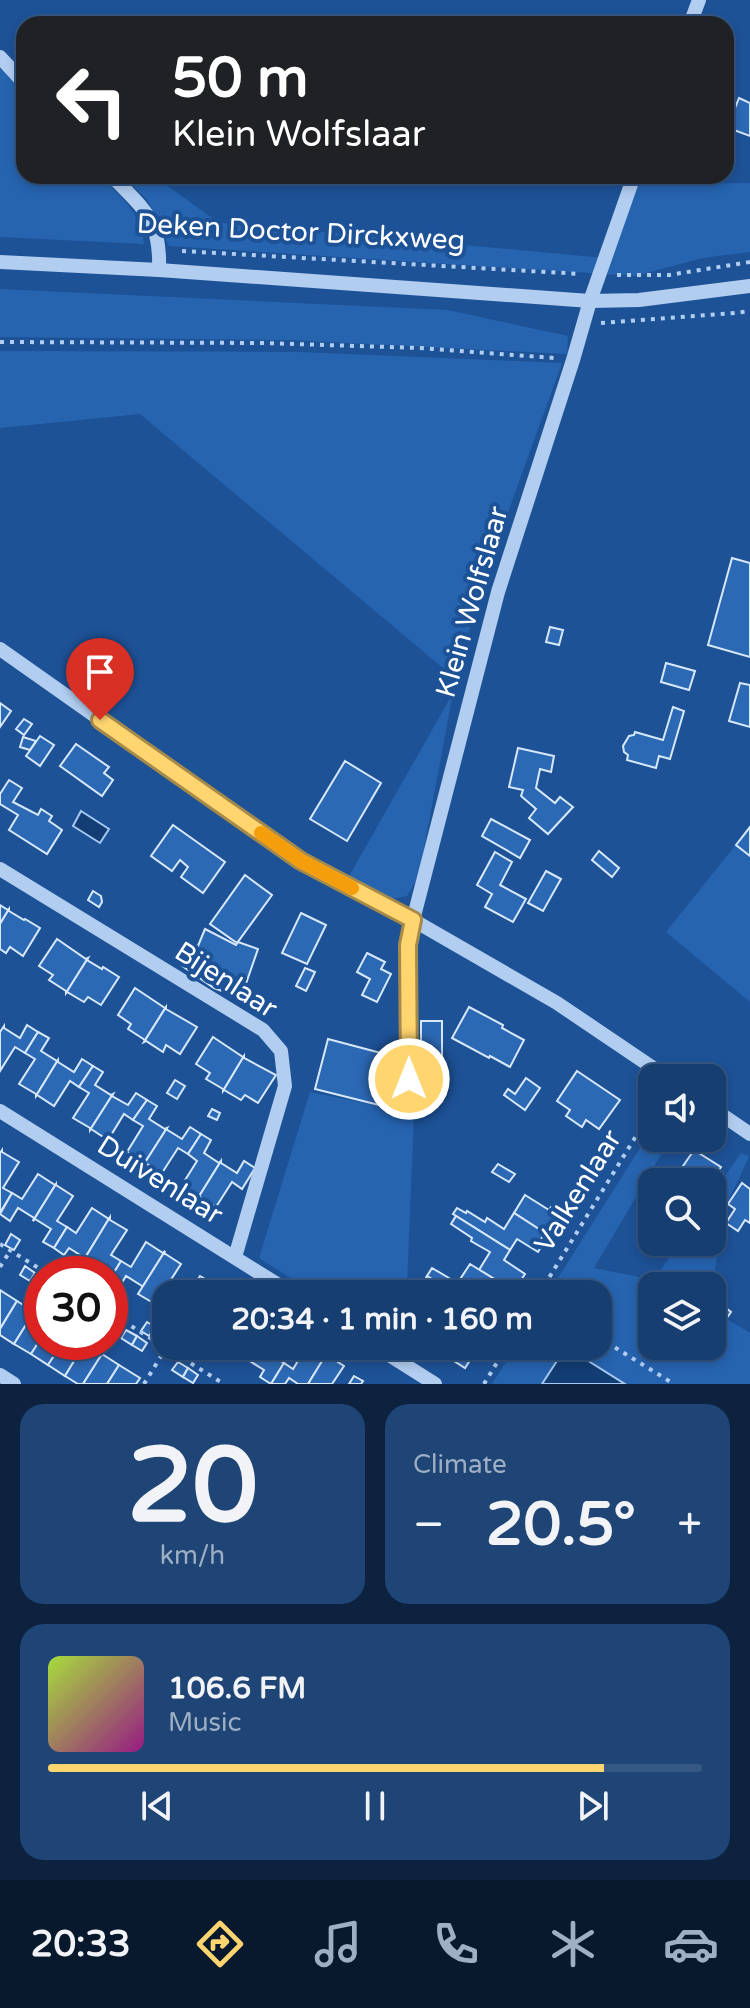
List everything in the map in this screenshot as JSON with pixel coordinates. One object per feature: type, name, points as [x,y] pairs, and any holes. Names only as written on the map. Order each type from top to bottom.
[{"type":"street","points":[[0,57],[16,74]]},
{"type":"street","points":[[120,184],[143,209],[156,229],[160,250],[159,270]]},
{"type":"street","name":"Klein Wolfslaar","points":[[409,1079],[408,945],[413,920],[498,592],[582,324],[631,184]]},
{"type":"street","name":"Deken Doctor Dirckxweg","points":[[0,262],[159,270],[590,301],[639,300],[750,286]]},
{"type":"street","points":[[0,649],[301,861],[413,920],[557,1003],[647,1064]]},
{"type":"street","name":"Bijenlaar","points":[[0,869],[263,1030],[281,1051],[285,1086],[235,1257]]},
{"type":"street","name":"Duivenlaar","points":[[0,1111],[271,1280]]},
{"type":"street","points":[[726,1118],[750,1134]]},
{"type":"street","points":[[397,1360],[435,1384]]},
{"type":"street","points":[[0,1375],[14,1384]]},
{"type":"path","name":"Deken Doctor Dirckxweg","points":[[160,250],[598,275],[669,275],[750,262]]},
{"type":"path","points":[[582,324],[750,311]]},
{"type":"path","points":[[0,342],[263,343],[420,348],[573,360]]},
{"type":"path","name":"Valkenlaar","points":[[548,1280],[638,1133]]},
{"type":"path","points":[[0,1244],[24,1259]]},
{"type":"path","points":[[0,1267],[10,1251]]},
{"type":"path","points":[[128,1324],[152,1339]]},
{"type":"path","points":[[612,1346],[674,1384]]},
{"type":"path","points":[[144,1384],[159,1360]]},
{"type":"path","points":[[185,1360],[224,1384]]},
{"type":"path","points":[[484,1384],[499,1360]]},
{"type":"shaded area","points":[[0,66],[16,83],[16,184],[109,184],[135,214],[144,244],[0,237]]},
{"type":"shaded area","points":[[750,183],[750,252],[702,258],[636,276],[169,246],[147,199],[131,184],[165,184],[223,223],[605,258],[633,184]]},
{"type":"shaded area","points":[[0,289],[448,310],[568,336],[567,354],[289,340],[0,337]]},
{"type":"shaded area","points":[[0,351],[300,352],[562,363],[492,559],[456,679],[140,414],[0,428]]},
{"type":"shaded area","points":[[453,693],[419,875],[407,896],[388,900],[348,878]]},
{"type":"shaded area","points":[[81,811],[109,829],[100,843],[73,826]]},
{"type":"shaded area","points":[[738,842],[750,852],[750,1002],[666,932]]},
{"type":"shaded area","points":[[310,1092],[414,1113],[407,1280],[294,1280],[259,1258]]},
{"type":"shaded area","points":[[638,1151],[663,1152],[653,1168],[638,1168],[638,1194],[594,1268],[638,1277],[638,1360],[726,1360],[726,1318],[750,1333],[750,1384],[492,1384],[507,1360],[612,1360],[612,1280],[557,1280]]},
{"type":"shaded area","points":[[741,1153],[749,1157],[726,1206],[726,1175]]},
{"type":"shaded area","points":[[670,1256],[717,1256],[715,1272],[659,1272]]},
{"type":"shaded area","points":[[558,1360],[587,1360],[625,1384],[542,1384]]},
{"type":"building","points":[[739,98],[750,103],[750,136],[734,130],[735,108]]},
{"type":"building","points":[[732,558],[750,563],[750,657],[708,645]]},
{"type":"building","points":[[550,627],[563,630],[559,645],[546,642]]},
{"type":"building","points":[[666,663],[695,671],[689,690],[661,682]]},
{"type":"building","points":[[740,683],[750,685],[750,727],[729,721]]},
{"type":"building","points":[[0,703],[11,711],[0,727]]},
{"type":"building","points":[[673,707],[684,711],[670,759],[659,756],[656,768],[627,760],[623,746],[629,736],[635,732],[663,740]]},
{"type":"building","points":[[24,719],[32,724],[24,735],[16,729]]},
{"type":"building","points":[[40,736],[54,745],[40,766],[26,756]]},
{"type":"building","points":[[23,737],[36,741],[30,750],[20,747]]},
{"type":"building","points":[[76,744],[109,767],[104,773],[113,780],[102,796],[60,766]]},
{"type":"building","points":[[518,748],[554,756],[551,772],[540,769],[536,788],[555,803],[560,797],[573,807],[548,834],[529,818],[536,809],[521,796],[523,790],[509,787]]},
{"type":"building","points":[[345,761],[381,783],[347,841],[310,819]]},
{"type":"building","points":[[9,780],[22,788],[13,802],[38,815],[41,809],[52,816],[49,821],[62,830],[47,854],[9,830],[18,815],[0,804],[0,794]]},
{"type":"building","points":[[491,819],[530,840],[520,858],[482,836]]},
{"type":"building","points":[[173,825],[225,862],[203,893],[181,877],[188,867],[180,860],[172,871],[151,856]]},
{"type":"building","points":[[750,827],[750,856],[736,845]]},
{"type":"building","points":[[599,851],[619,868],[612,877],[592,860]]},
{"type":"building","points":[[495,852],[512,862],[500,885],[526,899],[513,922],[485,907],[492,894],[477,885]]},
{"type":"building","points":[[546,871],[561,879],[543,911],[528,903]]},
{"type":"building","points":[[245,875],[272,895],[237,943],[210,924]]},
{"type":"building","points":[[93,891],[101,896],[99,907],[88,900]]},
{"type":"building","points":[[0,905],[9,909],[0,924]]},
{"type":"building","points":[[9,909],[40,928],[23,956],[10,947],[6,953],[0,949],[0,924]]},
{"type":"building","points":[[301,913],[326,925],[307,964],[282,953]]},
{"type":"building","points":[[205,929],[236,945],[238,942],[258,949],[241,998],[214,988],[181,965],[187,942],[198,946]]},
{"type":"building","points":[[57,939],[88,958],[66,993],[49,980],[53,975],[39,966]]},
{"type":"building","points":[[367,953],[385,962],[381,969],[391,974],[377,1002],[362,995],[370,979],[357,972]]},
{"type":"building","points":[[88,958],[119,977],[101,1005],[88,997],[84,1002],[66,993]]},
{"type":"building","points":[[305,968],[315,972],[306,991],[296,986]]},
{"type":"building","points":[[135,988],[166,1007],[144,1042],[128,1029],[131,1024],[118,1015]]},
{"type":"building","points":[[259,996],[271,1002],[267,1011],[254,1005]]},
{"type":"building","points":[[166,1007],[197,1027],[180,1054],[166,1045],[163,1052],[144,1042]]},
{"type":"building","points":[[469,1007],[524,1040],[510,1067],[452,1038]]},
{"type":"building","points":[[421,1021],[442,1021],[442,1055],[421,1055]]},
{"type":"building","points":[[27,1025],[38,1032],[25,1053],[15,1047],[0,1071],[0,1032],[4,1026],[20,1038]]},
{"type":"building","points":[[38,1032],[49,1038],[41,1051],[58,1060],[36,1096],[19,1084],[35,1059],[25,1053]]},
{"type":"building","points":[[213,1037],[244,1056],[223,1091],[206,1079],[210,1073],[196,1064]]},
{"type":"building","points":[[328,1039],[396,1057],[383,1106],[315,1089]]},
{"type":"building","points":[[244,1056],[276,1075],[258,1103],[245,1095],[241,1100],[223,1091]]},
{"type":"building","points":[[82,1059],[93,1066],[79,1087],[70,1081],[54,1106],[36,1096],[58,1060],[74,1072]]},
{"type":"building","points":[[93,1066],[103,1072],[95,1085],[113,1094],[90,1130],[73,1118],[89,1093],[79,1087]]},
{"type":"building","points":[[577,1071],[620,1100],[599,1129],[586,1120],[582,1127],[566,1116],[570,1110],[557,1101]]},
{"type":"building","points":[[526,1078],[540,1088],[525,1110],[504,1095],[508,1089],[515,1094]]},
{"type":"building","points":[[175,1080],[185,1086],[177,1099],[167,1093]]},
{"type":"building","points":[[136,1093],[147,1100],[133,1120],[124,1114],[108,1140],[90,1130],[113,1094],[128,1105]]},
{"type":"building","points":[[147,1100],[157,1106],[149,1119],[167,1128],[144,1164],[127,1152],[143,1126],[133,1120]]},
{"type":"building","points":[[212,1109],[220,1113],[217,1120],[208,1116]]},
{"type":"building","points":[[190,1127],[201,1134],[188,1154],[178,1148],[162,1173],[144,1164],[166,1129],[182,1139]]},
{"type":"building","points":[[201,1134],[211,1140],[204,1153],[219,1163],[221,1161],[198,1198],[182,1185],[197,1161],[188,1154]]},
{"type":"building","points":[[2,1150],[19,1162],[3,1188],[12,1193],[0,1213],[0,1153]]},
{"type":"building","points":[[693,1152],[721,1167],[720,1168],[682,1168]]},
{"type":"building","points":[[221,1161],[237,1173],[244,1161],[255,1168],[242,1189],[232,1182],[216,1207],[198,1198]]},
{"type":"building","points":[[498,1164],[515,1174],[509,1182],[492,1172]]},
{"type":"building","points":[[38,1174],[56,1184],[33,1221],[34,1218],[18,1208],[10,1221],[0,1214],[12,1193],[22,1199]]},
{"type":"building","points":[[742,1183],[750,1189],[750,1223],[745,1220],[738,1231],[726,1223],[735,1209],[728,1204]]},
{"type":"building","points":[[56,1184],[73,1196],[57,1221],[67,1227],[54,1248],[43,1242],[51,1229],[35,1219],[33,1221]]},
{"type":"building","points":[[525,1195],[562,1214],[553,1228],[550,1226],[545,1233],[514,1213]]},
{"type":"building","points":[[92,1208],[109,1219],[86,1256],[69,1248],[64,1255],[54,1248],[67,1227],[76,1233]]},
{"type":"building","points":[[457,1208],[485,1222],[487,1218],[504,1229],[514,1213],[545,1233],[541,1239],[545,1241],[538,1252],[517,1239],[510,1250],[453,1214]]},
{"type":"building","points":[[456,1216],[510,1250],[504,1260],[525,1274],[521,1280],[496,1280],[479,1270],[490,1252],[451,1224]]},
{"type":"building","points":[[110,1217],[127,1230],[113,1256],[86,1256]]},
{"type":"building","points":[[11,1234],[20,1240],[14,1250],[5,1245]]},
{"type":"building","points":[[146,1242],[163,1253],[165,1251],[142,1288],[128,1277],[128,1265],[131,1267]]},
{"type":"building","points":[[165,1251],[181,1264],[171,1280],[152,1280],[152,1302],[138,1294]]},
{"type":"building","points":[[470,1264],[496,1280],[460,1280]]},
{"type":"building","points":[[432,1268],[449,1278],[433,1280],[427,1276]]},
{"type":"building","points":[[0,1290],[17,1301],[0,1329]]},
{"type":"building","points":[[17,1301],[24,1306],[24,1328],[14,1344],[0,1335],[0,1329]]},
{"type":"building","points":[[147,1322],[152,1325],[149,1336],[141,1331]]},
{"type":"building","points":[[24,1328],[24,1350],[14,1344]]},
{"type":"building","points":[[128,1331],[137,1336],[132,1345],[128,1342]]},
{"type":"building","points":[[137,1336],[147,1343],[142,1351],[132,1345]]},
{"type":"building","points":[[51,1360],[75,1360],[65,1376],[48,1365]]},
{"type":"building","points":[[75,1360],[98,1360],[83,1384],[65,1376]]},
{"type":"building","points":[[98,1360],[111,1360],[119,1365],[107,1384],[83,1384]]},
{"type":"building","points":[[248,1360],[279,1360],[284,1363],[271,1384],[260,1377],[264,1370]]},
{"type":"building","points":[[298,1360],[323,1360],[308,1384],[298,1384],[289,1378],[285,1384],[271,1384],[284,1363],[293,1369]]},
{"type":"building","points":[[323,1360],[335,1360],[344,1366],[332,1384],[308,1384]]},
{"type":"building","points":[[455,1360],[470,1360],[465,1368]]},
{"type":"building","points":[[178,1362],[188,1368],[183,1377],[172,1370]]},
{"type":"building","points":[[119,1365],[140,1378],[136,1384],[107,1384]]},
{"type":"building","points":[[188,1368],[198,1375],[193,1383],[183,1377]]},
{"type":"building","points":[[354,1376],[363,1381],[361,1384],[349,1384]]},
{"type":"slow traffic","points":[[261,833],[301,861],[352,888]]},
{"type":"route","points":[[100,720],[301,861],[413,920],[408,945],[409,1079]]}]
